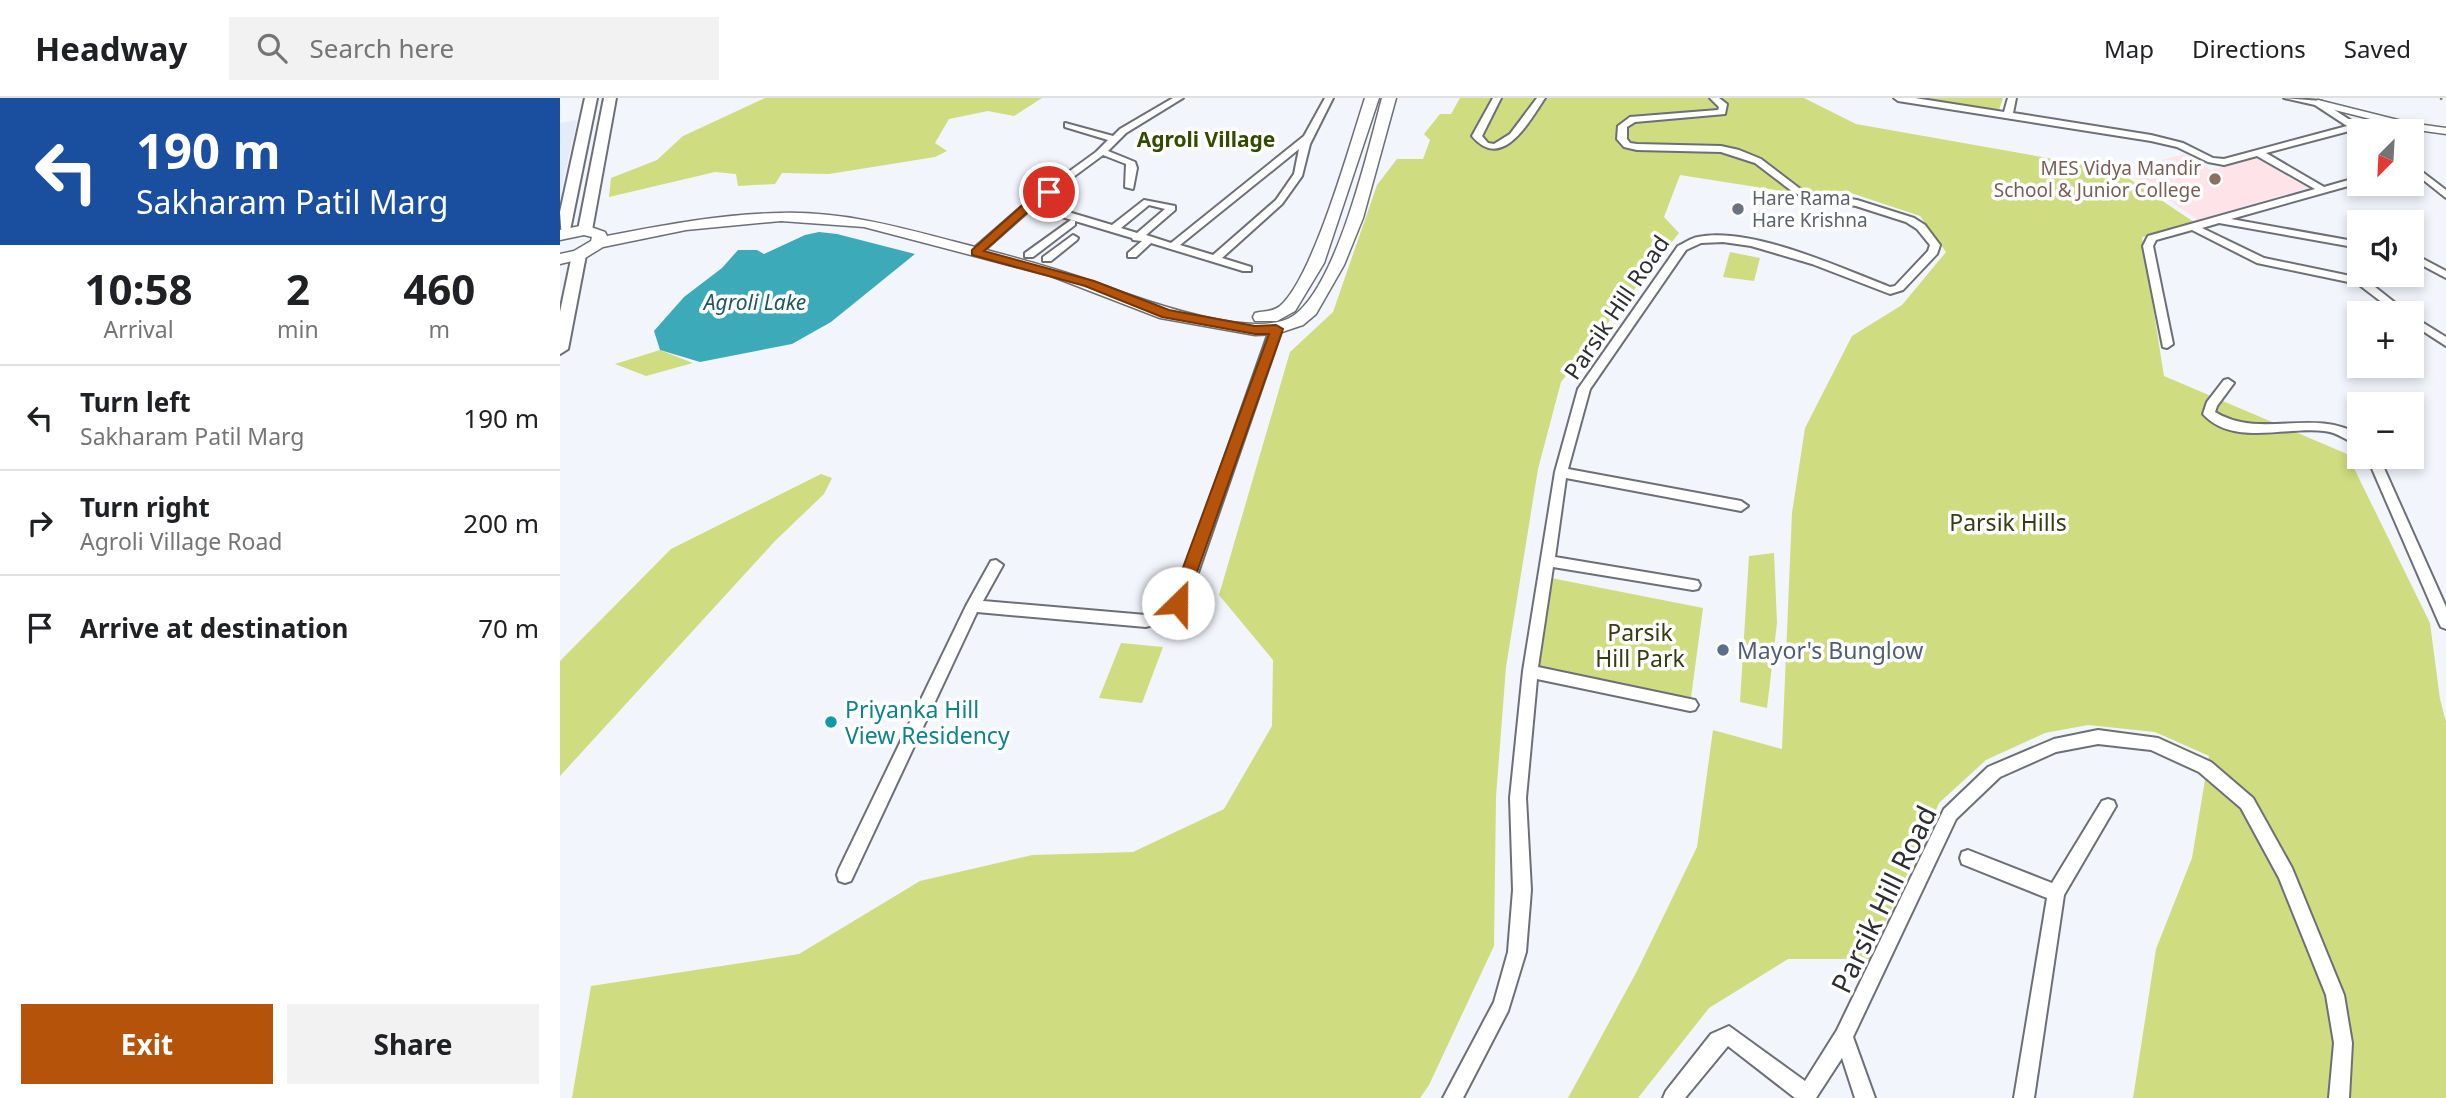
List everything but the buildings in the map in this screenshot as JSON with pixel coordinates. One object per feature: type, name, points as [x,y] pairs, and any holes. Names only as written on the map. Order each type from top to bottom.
[{"type":"main road","points":[[560,349],[579,255],[594,236],[610,98]]},
{"type":"main road","points":[[591,100],[561,235],[594,236],[781,217],[864,223],[981,248],[1029,255],[1177,303],[1268,318],[1277,316],[1289,307],[1316,262],[1372,98]]},
{"type":"main road","points":[[981,248],[1090,284],[1166,314],[1255,330],[1276,329],[1297,321],[1310,310],[1336,265],[1356,218],[1389,98]]},
{"type":"main road","points":[[560,261],[579,255]]},
{"type":"street","points":[[981,248],[1030,204],[1102,152],[1123,131],[1146,115],[1179,98]]},
{"type":"street","points":[[1215,259],[1279,202],[1299,174],[1298,160],[1301,149],[1315,128],[1329,98]]},
{"type":"street","points":[[1497,98],[1477,136],[1488,145],[1501,145],[1509,140],[1541,98]]},
{"type":"street","name":"Parsik Hill Road","points":[[1453,1098],[1502,1005],[1517,952],[1522,890],[1517,798],[1531,671],[1561,472],[1584,389],[1682,248],[1693,239],[1714,239],[1780,249],[1891,291],[1899,288],[1933,253],[1935,245],[1921,227],[1910,220],[1857,203],[1809,196],[1796,190],[1758,161],[1736,152],[1721,149],[1637,147],[1627,145],[1622,139],[1623,126],[1633,119],[1722,112],[1724,106],[1714,98]]},
{"type":"street","points":[[1898,98],[2127,134],[2180,145],[2217,162],[2347,131]]},
{"type":"street","points":[[2008,114],[2012,98]]},
{"type":"street","points":[[2288,98],[2410,126],[2446,131]]},
{"type":"street","points":[[2318,103],[2347,122]]},
{"type":"street","points":[[2127,134],[2128,123]]},
{"type":"street","points":[[1068,125],[1116,140]]},
{"type":"street","points":[[1172,241],[1281,161],[1315,128]]},
{"type":"street","points":[[2180,131],[2180,145]]},
{"type":"street","points":[[1102,152],[1130,163],[1130,187]]},
{"type":"street","points":[[2258,152],[2323,190]]},
{"type":"street","points":[[2424,177],[2446,195]]},
{"type":"street","points":[[2167,344],[2149,240],[2347,183]]},
{"type":"street","points":[[1116,227],[1149,201],[1172,208],[1145,235],[1132,255]]},
{"type":"street","points":[[1030,204],[1094,224],[1172,241],[1247,269]]},
{"type":"street","points":[[2218,220],[2347,243]]},
{"type":"street","points":[[1029,255],[1072,223]]},
{"type":"street","points":[[1047,260],[1094,224]]},
{"type":"street","points":[[2193,227],[2261,261],[2361,281],[2387,301]]},
{"type":"street","points":[[2424,263],[2446,275]]},
{"type":"street","points":[[2424,328],[2446,342]]},
{"type":"street","points":[[973,606],[1127,621],[1146,621],[1164,616],[1171,610],[1186,587],[1276,329]]},
{"type":"street","points":[[2228,383],[2211,405],[2209,414],[2218,423],[2235,428],[2308,426],[2334,429],[2347,435]]},
{"type":"street","points":[[2378,469],[2446,623]]},
{"type":"street","points":[[1561,472],[1741,506]]},
{"type":"street","points":[[1548,561],[1693,585]]},
{"type":"street","points":[[845,875],[973,606],[996,565]]},
{"type":"street","points":[[1531,671],[1689,705]]},
{"type":"street","name":"Parsik Hill Road","points":[[1806,1096],[1844,1037],[1950,814],[1994,772],[2054,746],[2098,737],[2153,743],[2205,766],[2247,803],[2286,874],[2334,995],[2343,1043],[2339,1098]]},
{"type":"street","points":[[2024,1098],[2056,893],[2108,806]]},
{"type":"street","points":[[1968,858],[2056,893]]},
{"type":"street","points":[[1673,1098],[1718,1041],[1729,1035],[1806,1096]]},
{"type":"street","points":[[1844,1037],[1865,1098]]},
{"type":"shaded area","points":[[577,120],[560,197],[560,123]]},
{"type":"shaded area","name":"MES Vidya Mandir School & Junior College","points":[[2185,154],[2211,170],[2257,158],[2308,188],[2198,220],[2124,170]]},
{"type":"green space","points":[[765,98],[1042,98],[1014,116],[988,111],[949,119],[935,143],[947,151],[935,157],[829,174],[782,173],[775,184],[738,186],[736,174],[715,172],[609,197],[611,178],[657,160],[683,136]]},
{"type":"green space","name":"Parsik Hills","points":[[1460,98],[1804,98],[1856,124],[2116,170],[2203,228],[2142,237],[2164,376],[2347,454],[2347,469],[2354,469],[2430,623],[2440,699],[2446,722],[2446,1098],[2133,1098],[2156,949],[2192,858],[2209,756],[2155,732],[2088,725],[2045,733],[1986,760],[1939,803],[1869,959],[1788,959],[1709,1008],[1638,1098],[1568,1098],[1637,971],[1697,847],[1713,730],[1782,749],[1792,513],[1805,428],[1852,336],[1902,305],[1946,252],[1920,216],[1845,191],[1781,191],[1680,175],[1664,217],[1679,233],[1561,382],[1538,469],[1506,667],[1496,797],[1494,946],[1429,1085],[1420,1098],[572,1098],[591,986],[799,954],[920,881],[1032,855],[1133,852],[1224,809],[1272,726],[1273,660],[1219,595],[1290,352],[1333,312],[1377,185],[1397,159],[1423,159],[1430,140],[1424,134],[1440,114],[1451,114]]},
{"type":"green space","points":[[1916,98],[2003,98],[1999,110]]},
{"type":"green space","points":[[1730,252],[1760,258],[1754,281],[1723,277]]},
{"type":"green space","points":[[660,350],[693,363],[646,376],[615,364]]},
{"type":"green space","points":[[821,474],[832,478],[824,494],[775,541],[560,776],[560,661],[671,549]]},
{"type":"green space","points":[[1774,553],[1777,623],[1767,708],[1740,702],[1749,556]]},
{"type":"green space","name":"Parsik Hill Park","points":[[1546,577],[1703,608],[1690,705],[1531,671]]},
{"type":"green space","points":[[1121,643],[1163,647],[1142,703],[1099,698]]},
{"type":"water","name":"Agroli Lake","points":[[819,232],[915,254],[831,322],[792,344],[700,362],[660,350],[654,331],[684,297],[722,268],[738,250],[757,250],[764,254],[805,235]]},
{"type":"railway","points":[[2440,98],[2446,99]]},
{"type":"place","name":"MES Vidya Mandir School & Junior College","points":[[2215,179]]},
{"type":"place","name":"Hare Rama Hare Krishna","points":[[1738,209]]},
{"type":"place","name":"Mayor's Bunglow","points":[[1723,650]]},
{"type":"place","name":"Priyanka Hill View Residency","points":[[831,722]]},
{"type":"district","name":"Agroli Village","points":[[1206,139]]},
{"type":"route","points":[[1049,192],[1030,204],[976,252],[1057,273],[1166,314],[1255,330],[1276,329],[1186,587],[1178,603]]}]
